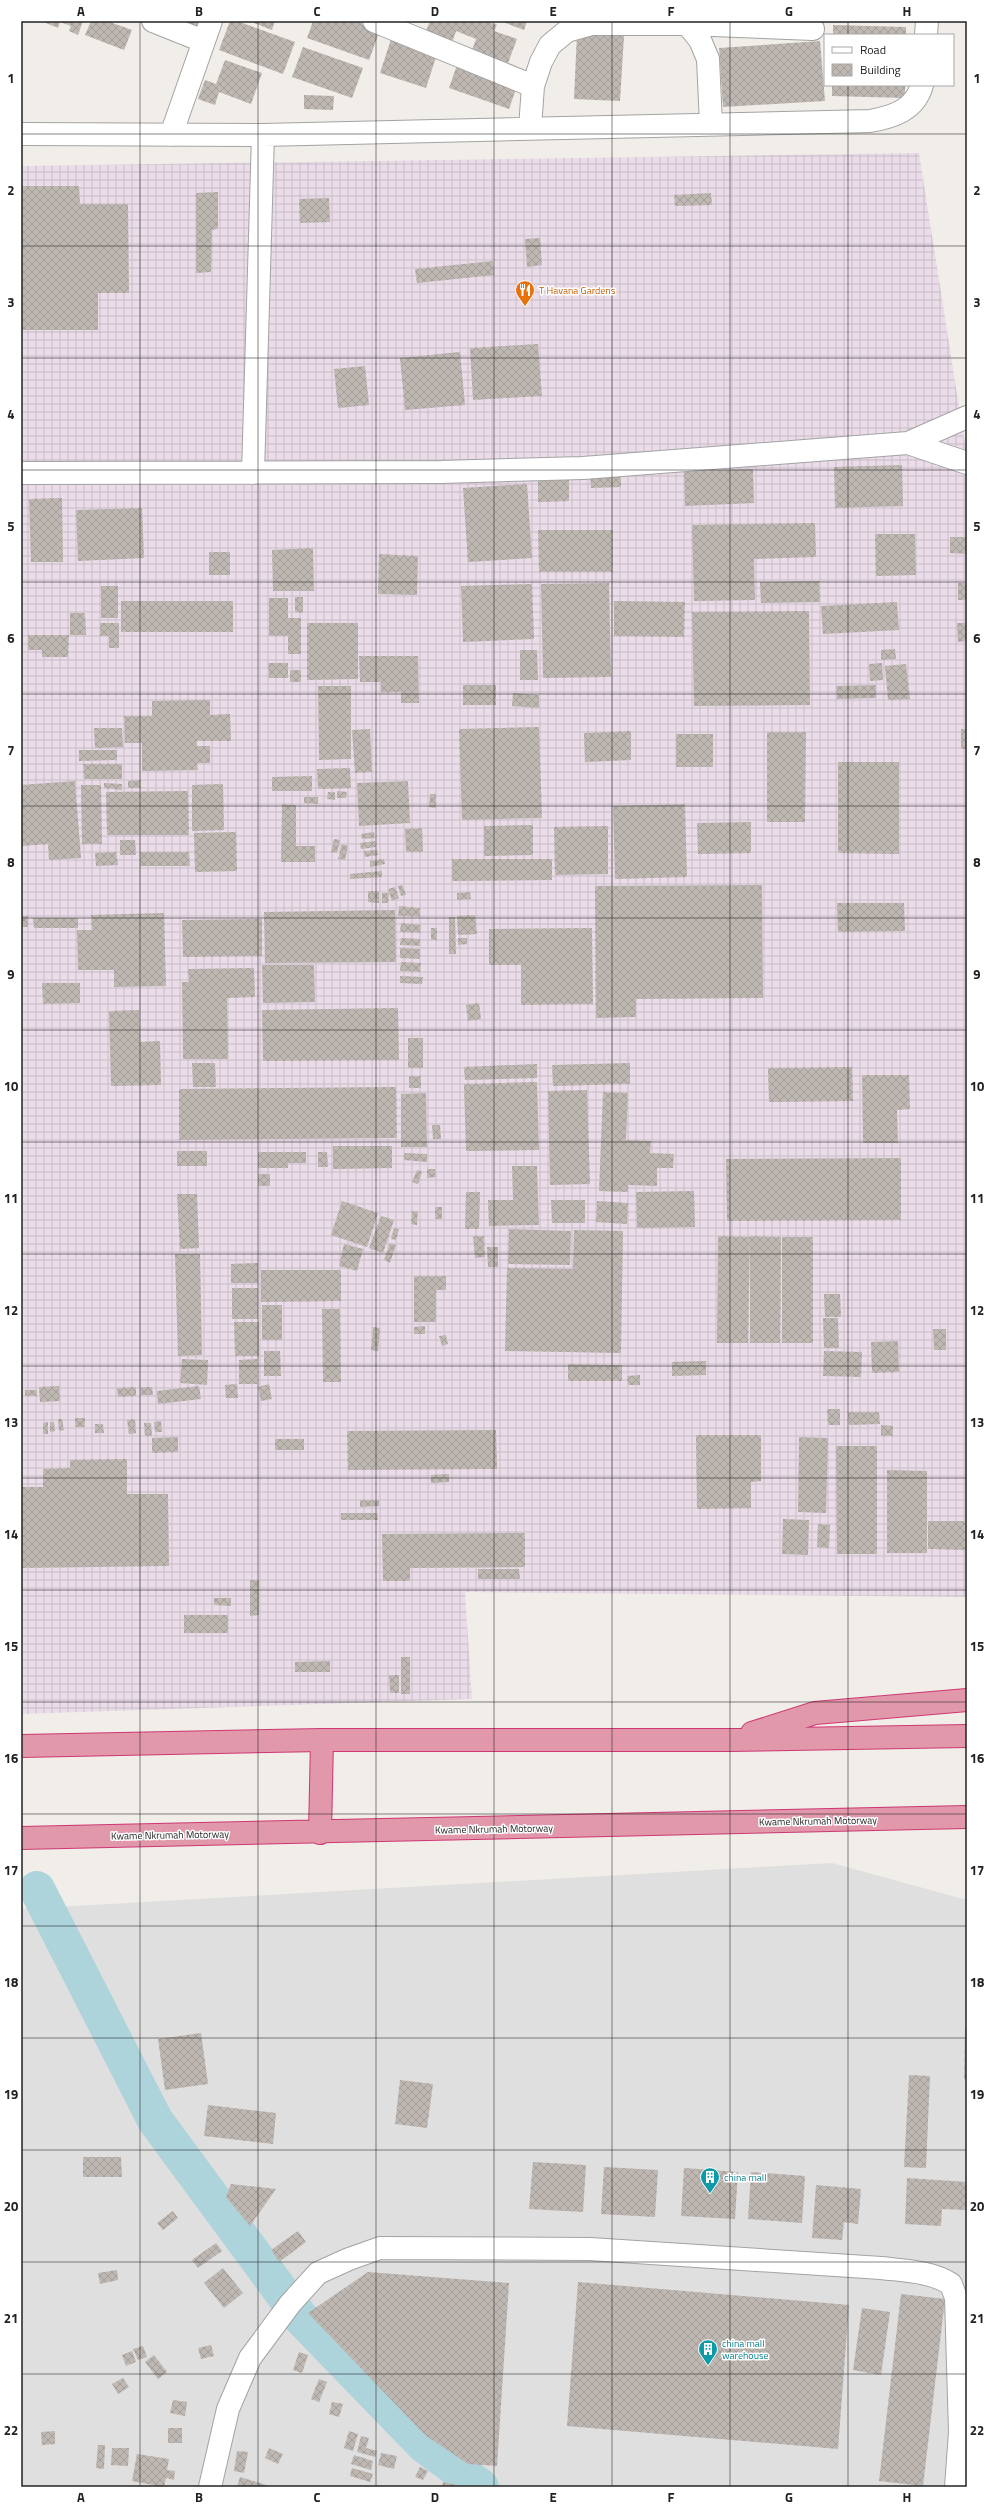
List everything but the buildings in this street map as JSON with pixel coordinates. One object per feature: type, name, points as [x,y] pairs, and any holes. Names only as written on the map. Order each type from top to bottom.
[{"type":"highway","points":[[729,1740],[815,1713],[967,1700]]},
{"type":"highway","points":[[21,1746],[322,1740],[729,1740],[967,1736]]},
{"type":"highway","points":[[320,1833],[322,1740]]},
{"type":"highway","name":"Kwame Nkrumah Motorway","points":[[21,1838],[320,1833],[967,1818]]},
{"type":"street","points":[[153,21],[207,31],[171,135]]},
{"type":"street","points":[[374,21],[534,86]]},
{"type":"street","points":[[926,21],[926,34]]},
{"type":"street","points":[[530,128],[534,86],[541,62],[550,45],[567,31],[592,24],[686,24],[813,29]]},
{"type":"street","points":[[686,24],[700,40],[708,59],[711,124]]},
{"type":"street","points":[[21,134],[263,134],[870,122],[891,118],[909,107],[920,92],[922,86]]},
{"type":"street","points":[[253,473],[263,134]]},
{"type":"street","points":[[21,473],[253,473],[583,468],[908,443],[967,417]]},
{"type":"street","points":[[908,443],[967,463]]},
{"type":"street","points":[[210,2487],[228,2409],[250,2358],[290,2304],[318,2273],[349,2259],[380,2248],[590,2249],[881,2268],[927,2273],[941,2278],[951,2284],[956,2298],[964,2431],[956,2487]]},
{"type":"shaded area","points":[[919,153],[967,457],[967,1597],[465,1592],[472,1699],[21,1714],[21,166]]},
{"type":"shaded area","points":[[832,1863],[967,1900],[967,2487],[21,2487],[21,1909]]},
{"type":"waterway","points":[[37,1889],[155,2120],[300,2317],[424,2445],[481,2487]]},
{"type":"place","name":"T Havana Gardens","points":[[525,307]]},
{"type":"place","name":"china mall","points":[[710,2194]]},
{"type":"place","name":"china mall warehouse","points":[[708,2366]]}]
